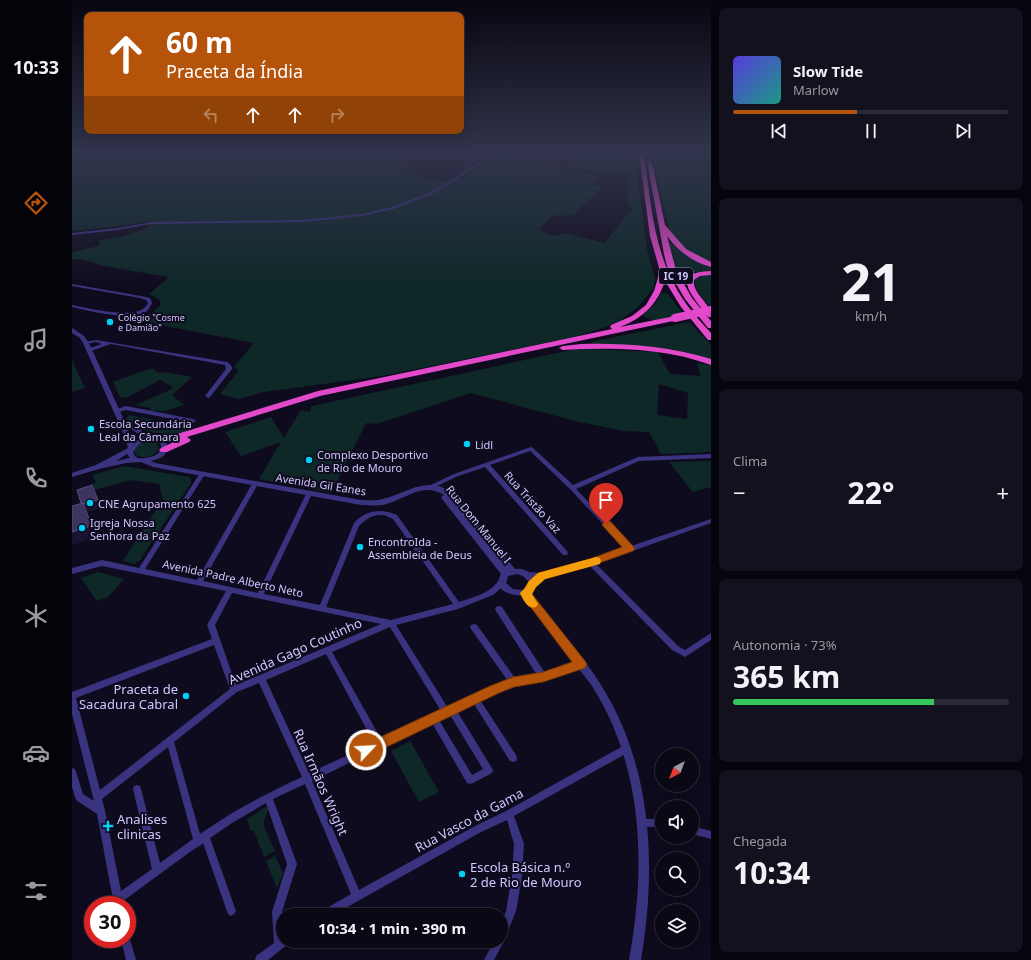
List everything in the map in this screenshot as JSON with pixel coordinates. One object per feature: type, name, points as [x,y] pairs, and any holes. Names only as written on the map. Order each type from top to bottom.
[{"type":"highway","name":"IC 19","points":[[648,198],[658,254],[664,270],[678,298],[711,338]]},
{"type":"highway","name":"IC 19","points":[[655,198],[667,254],[672,270],[689,299],[711,326]]},
{"type":"highway","points":[[659,217],[671,239],[678,246],[696,258],[711,265]]},
{"type":"highway","points":[[592,337],[626,322],[648,307],[659,291],[664,270]]},
{"type":"highway","points":[[154,439],[178,437],[318,394],[676,320],[711,315],[690,288],[689,284],[695,275],[711,273]]},
{"type":"highway","points":[[163,452],[183,441],[284,409],[327,398],[555,349],[676,320],[711,310]]},
{"type":"highway","points":[[555,349],[606,347],[666,351],[711,362]]},
{"type":"street","points":[[72,234],[118,229],[146,223],[303,221],[337,218],[370,213],[403,205],[420,198]]},
{"type":"street","points":[[72,286],[141,297],[148,299],[150,303],[149,307],[145,311],[129,315],[72,306]]},
{"type":"street","points":[[72,330],[82,337],[86,343],[128,437],[131,455],[139,460]]},
{"type":"street","points":[[86,343],[96,341],[111,343],[227,364],[229,369],[208,396]]},
{"type":"street","points":[[89,350],[111,343]]},
{"type":"street","points":[[116,410],[126,408],[193,421]]},
{"type":"street","points":[[120,421],[164,444],[162,461],[171,468]]},
{"type":"street","points":[[98,467],[130,449],[138,441],[154,439]]},
{"type":"street","name":"Avenida Gil Eanes","points":[[139,460],[152,466],[171,468],[350,502],[374,503],[390,500],[433,486],[440,482],[532,449],[572,488]]},
{"type":"street","points":[[72,475],[116,462],[152,459],[163,452]]},
{"type":"street","points":[[630,549],[572,488],[638,459],[711,456]]},
{"type":"street","name":"Rua Tristão Vaz","points":[[486,465],[565,553]]},
{"type":"street","points":[[141,570],[202,474]]},
{"type":"street","points":[[199,582],[255,484]]},
{"type":"street","name":"Rua Dom Manuel I","points":[[433,486],[442,494],[506,575]]},
{"type":"street","points":[[260,595],[310,494]]},
{"type":"street","points":[[322,608],[356,525],[362,517],[378,513],[389,514],[395,517],[458,606]]},
{"type":"street","points":[[542,576],[532,584],[529,591],[525,593],[516,594],[507,590],[502,584],[506,575],[522,572],[542,576],[591,563],[711,521]]},
{"type":"street","name":"Avenida Padre Alberto Neto","points":[[72,572],[102,563],[390,623]]},
{"type":"street","points":[[591,563],[675,648],[685,654],[711,636]]},
{"type":"street","points":[[527,574],[532,580],[532,584]]},
{"type":"street","name":"Avenida Gago Coutinho","points":[[98,797],[234,690],[390,623],[458,606],[491,593],[499,586],[506,575]]},
{"type":"street","points":[[230,590],[211,625],[234,690]]},
{"type":"street","points":[[525,593],[581,664],[603,696],[617,720],[626,749],[637,790],[642,823],[645,889],[640,936],[635,960]]},
{"type":"street","points":[[499,609],[543,677]]},
{"type":"street","points":[[390,623],[490,770],[470,780],[433,718]]},
{"type":"street","points":[[474,627],[513,682]]},
{"type":"street","points":[[117,896],[98,797],[72,697],[216,641]]},
{"type":"street","points":[[327,650],[378,744]]},
{"type":"street","points":[[126,896],[157,871],[255,804],[306,778],[513,682],[543,677],[581,664]]},
{"type":"street","name":"Rua Irmãos Wright","points":[[261,678],[357,896]]},
{"type":"street","points":[[475,699],[513,758]]},
{"type":"street","points":[[170,741],[201,840],[230,911]]},
{"type":"street","name":"Rua Vasco da Gama","points":[[336,908],[626,749]]},
{"type":"street","points":[[72,772],[78,797],[101,811]]},
{"type":"street","points":[[137,789],[157,871]]},
{"type":"street","points":[[268,798],[292,864],[278,908]]},
{"type":"street","points":[[508,917],[517,876],[519,844],[509,814]]},
{"type":"street","points":[[642,823],[655,823]]},
{"type":"street","points":[[699,832],[711,835]]},
{"type":"street","points":[[128,948],[131,960]]},
{"type":"street","points":[[260,960],[276,948]]},
{"type":"street","points":[[489,960],[495,948]]},
{"type":"green space","points":[[72,198],[591,198],[573,215],[552,216],[540,228],[541,231],[553,235],[564,233],[605,243],[627,214],[633,209],[626,204],[629,203],[626,198],[640,198],[647,249],[655,280],[654,288],[637,308],[619,321],[598,330],[574,337],[382,376],[264,392],[238,399],[220,394],[239,370],[234,367],[254,343],[134,320],[152,313],[160,306],[160,300],[149,294],[169,277],[104,266],[84,260],[72,259],[72,252],[99,246],[100,240],[125,235],[149,227],[151,221],[72,231]]},
{"type":"green space","points":[[662,198],[711,198],[711,263],[688,252],[670,233]]},
{"type":"green space","points":[[670,242],[687,255],[711,266],[711,272],[695,273],[686,280],[683,280],[675,264]]},
{"type":"green space","points":[[703,275],[711,275],[711,308],[698,291],[695,284],[695,280]]},
{"type":"green space","points":[[661,293],[667,293],[683,314],[654,321],[642,316],[655,304]]},
{"type":"green space","points":[[689,322],[711,345],[711,360],[671,349],[596,346],[590,342]]},
{"type":"green space","points":[[588,349],[658,352],[670,374],[701,376],[697,364],[711,365],[711,452],[661,454],[649,432],[624,431],[575,421],[471,393],[376,424],[366,423],[331,493],[259,479],[281,442],[241,456],[225,432],[271,417],[284,438],[301,410],[310,412],[312,406],[571,350]],"holes":[[[659,384],[688,393],[687,419],[657,415]]]},
{"type":"green space","points":[[72,360],[85,388],[72,392]]},
{"type":"green space","points":[[152,368],[158,373],[164,372],[192,377],[172,395],[184,405],[164,411],[149,411],[151,408],[136,405],[172,389],[173,387],[160,380],[126,398],[120,397],[113,382]]},
{"type":"green space","points":[[129,415],[185,426],[187,431],[164,434],[148,431],[141,429],[127,420],[126,419]]},
{"type":"green space","points":[[146,442],[157,443],[159,448],[158,451],[151,456],[138,456],[134,452],[136,446]]},
{"type":"green space","points":[[711,461],[711,487],[693,492],[669,462]]},
{"type":"green space","points":[[124,466],[189,477],[191,479],[191,483],[141,558],[142,559],[134,564],[123,561],[163,499],[159,484],[131,480],[94,490],[93,484],[96,482],[92,475]]},
{"type":"green space","points":[[98,572],[124,579],[108,597],[97,601],[81,578]]},
{"type":"green space","points":[[410,741],[439,792],[419,802],[391,751]]},
{"type":"green space","points":[[267,806],[268,810],[263,824],[275,851],[264,857],[254,831],[251,831],[247,819]]},
{"type":"green space","points":[[275,856],[283,873],[277,888],[266,861]]},
{"type":"building","points":[[92,485],[98,500],[84,504],[81,503],[77,490]]},
{"type":"building","points":[[83,503],[92,526],[72,532],[72,506]]},
{"type":"slow traffic","points":[[533,604],[525,593],[529,591],[532,588],[532,584],[542,576],[596,561]]},
{"type":"place","name":"Colégio \"Cosme e Damião\"","points":[[110,322]]},
{"type":"place","name":"Escola Secundária Leal da Câmara","points":[[91,429]]},
{"type":"place","name":"Lidl","points":[[467,444]]},
{"type":"place","name":"Complexo Desportivo de Rio de Mouro","points":[[309,460]]},
{"type":"place","name":"CNE Agrupamento 625","points":[[90,503]]},
{"type":"place","name":"Igreja Nossa Senhora da Paz","points":[[82,528]]},
{"type":"place","name":"EncontroIda - Assembleia de Deus","points":[[360,547]]},
{"type":"place","name":"Praceta de Sacadura Cabral","points":[[186,696]]},
{"type":"place","name":"Analises clinicas","points":[[108,826]]},
{"type":"place","name":"Escola Básica n.º 2 de Rio de Mouro","points":[[462,874]]},
{"type":"route","points":[[366,750],[513,682],[543,677],[581,664],[525,593],[529,591],[532,588],[532,584],[542,576],[591,563],[630,549],[606,524]]}]
